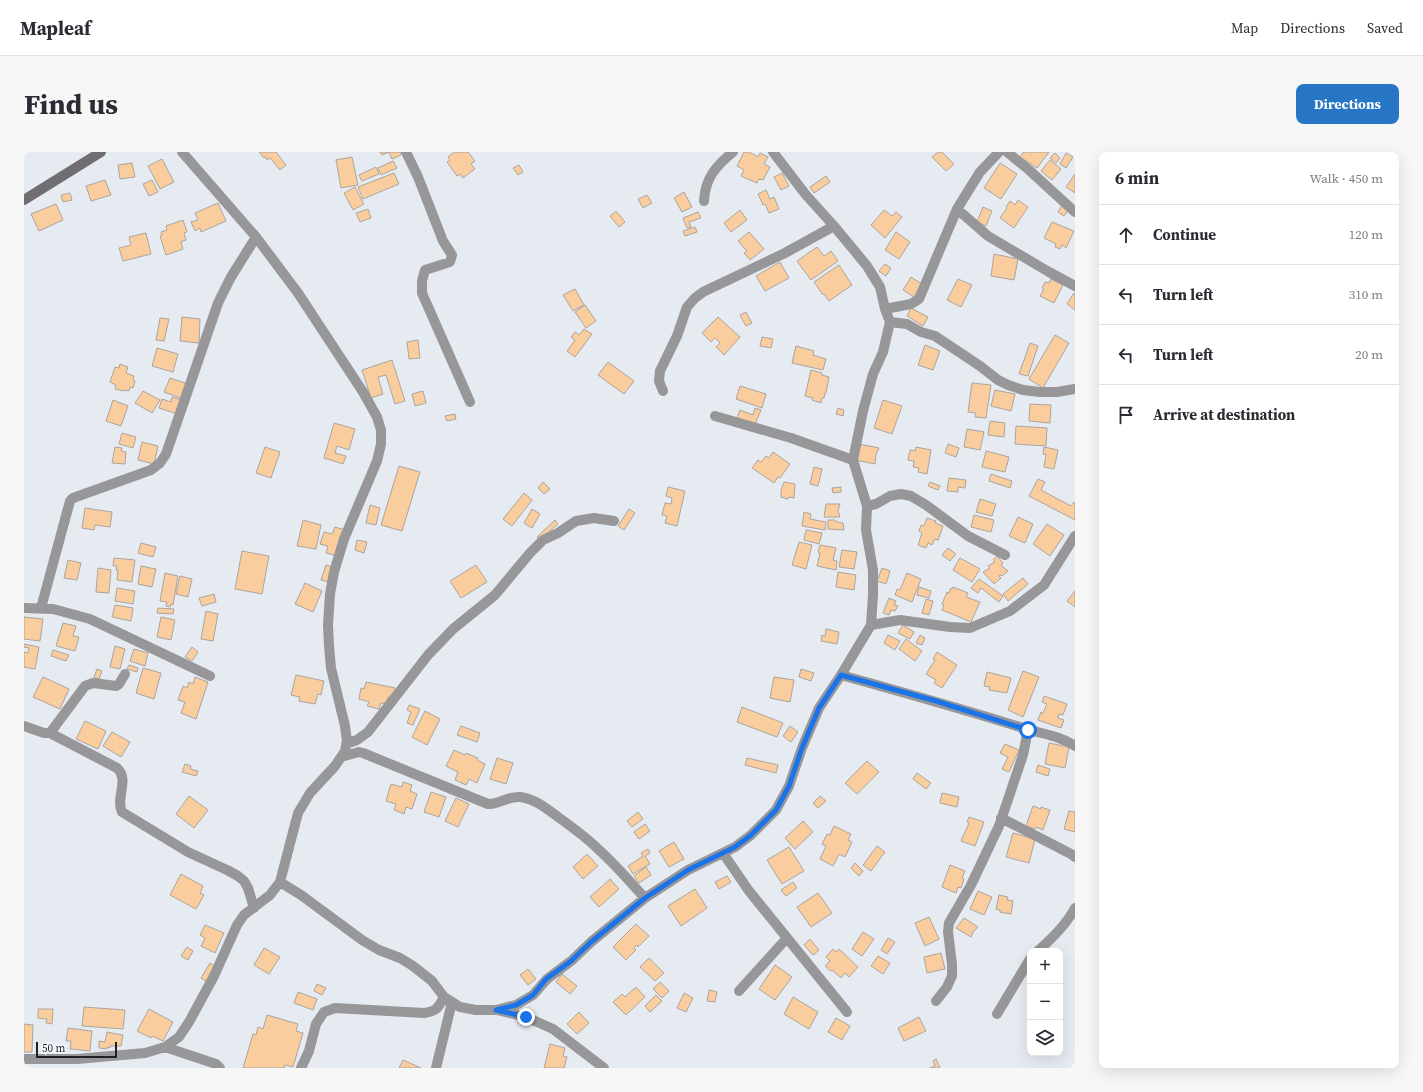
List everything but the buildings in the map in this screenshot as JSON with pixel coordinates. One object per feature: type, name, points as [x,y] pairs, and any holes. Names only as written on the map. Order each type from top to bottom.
[{"type":"street","points":[[24,200],[101,152]]},
{"type":"street","points":[[24,1059],[77,1059],[145,1053],[165,1046],[179,1037],[189,1022],[214,976],[237,925],[244,915],[270,895],[280,882],[298,813],[310,793],[335,766],[345,751],[346,726],[331,668],[328,625],[330,594],[334,572],[344,539],[377,461],[381,444],[381,430],[377,417],[363,392],[298,292],[256,238],[182,152]]},
{"type":"street","points":[[406,152],[418,177],[443,241],[452,255],[450,262],[425,270],[422,281],[422,293],[470,402]]},
{"type":"street","points":[[704,201],[704,191],[708,178],[718,165],[733,152]]},
{"type":"street","points":[[496,1010],[516,1005],[533,995],[546,979],[571,961],[591,942],[645,898],[688,870],[735,847],[751,835],[776,810],[789,786],[802,748],[819,708],[871,625],[873,570],[866,530],[867,506],[852,460],[869,388],[882,352],[890,322],[885,309],[880,287],[867,266],[834,226],[806,196],[773,152]]},
{"type":"street","points":[[885,309],[911,304],[919,299],[957,208],[980,172],[999,152]]},
{"type":"street","points":[[1007,152],[1075,212]]},
{"type":"street","points":[[957,208],[988,236],[1075,286]]},
{"type":"street","points":[[662,391],[659,381],[660,371],[677,336],[687,307],[695,298],[703,292],[785,253],[834,226]]},
{"type":"street","points":[[41,608],[70,501],[73,498],[151,470],[160,463],[166,454],[218,303],[231,277],[256,238]]},
{"type":"street","points":[[890,322],[907,324],[921,332],[935,336],[998,380],[1008,385],[1023,390],[1040,392],[1057,392],[1075,389]]},
{"type":"street","points":[[715,416],[791,438],[852,460]]},
{"type":"street","points":[[867,506],[876,504],[890,496],[901,494],[911,496],[926,505],[968,536],[1005,555]]},
{"type":"street","points":[[346,744],[358,740],[368,732],[428,655],[453,628],[495,595],[530,553],[543,540],[558,533],[576,520],[594,518],[614,521]]},
{"type":"street","points":[[871,625],[900,620],[950,627],[970,628],[1010,611],[1044,585],[1075,536]]},
{"type":"street","points":[[24,608],[53,609],[90,619],[210,676]]},
{"type":"street","points":[[50,733],[85,686],[93,683],[116,686],[125,674]]},
{"type":"street","points":[[841,675],[936,701],[1028,730],[1053,735],[1075,746]]},
{"type":"street","points":[[24,726],[44,733],[50,733],[117,768],[121,772],[123,779],[119,802],[122,812],[188,852],[238,876],[244,881],[248,888],[254,908]]},
{"type":"street","points":[[936,1001],[948,987],[952,976],[948,932],[949,923],[971,885],[1002,818],[1023,755],[1028,730]]},
{"type":"street","points":[[341,757],[359,752],[363,753],[488,804],[494,804],[514,797],[530,799],[540,804],[582,834],[645,898]]},
{"type":"street","points":[[1002,818],[1072,854],[1075,857]]},
{"type":"street","points":[[723,853],[749,891],[847,1012]]},
{"type":"street","points":[[280,882],[311,902],[362,940],[379,950],[400,958],[413,966],[432,981],[448,999],[460,1007],[476,1010],[496,1010],[526,1017],[554,1029],[604,1068]]},
{"type":"street","points":[[1041,948],[1059,931],[1070,918],[1075,908]]},
{"type":"street","points":[[739,991],[787,938]]},
{"type":"street","points":[[997,1014],[1027,964]]},
{"type":"street","points":[[301,1068],[316,1024],[324,1012],[335,1008],[424,1013],[433,1012],[448,999]]},
{"type":"street","points":[[436,1068],[448,999]]},
{"type":"street","points":[[165,1046],[216,1064],[220,1068]]},
{"type":"route","points":[[526,1017],[496,1010],[516,1005],[533,995],[546,979],[571,961],[591,942],[645,898],[688,870],[735,847],[751,835],[776,810],[789,786],[802,748],[819,708],[841,675],[936,701],[1028,730]]}]
